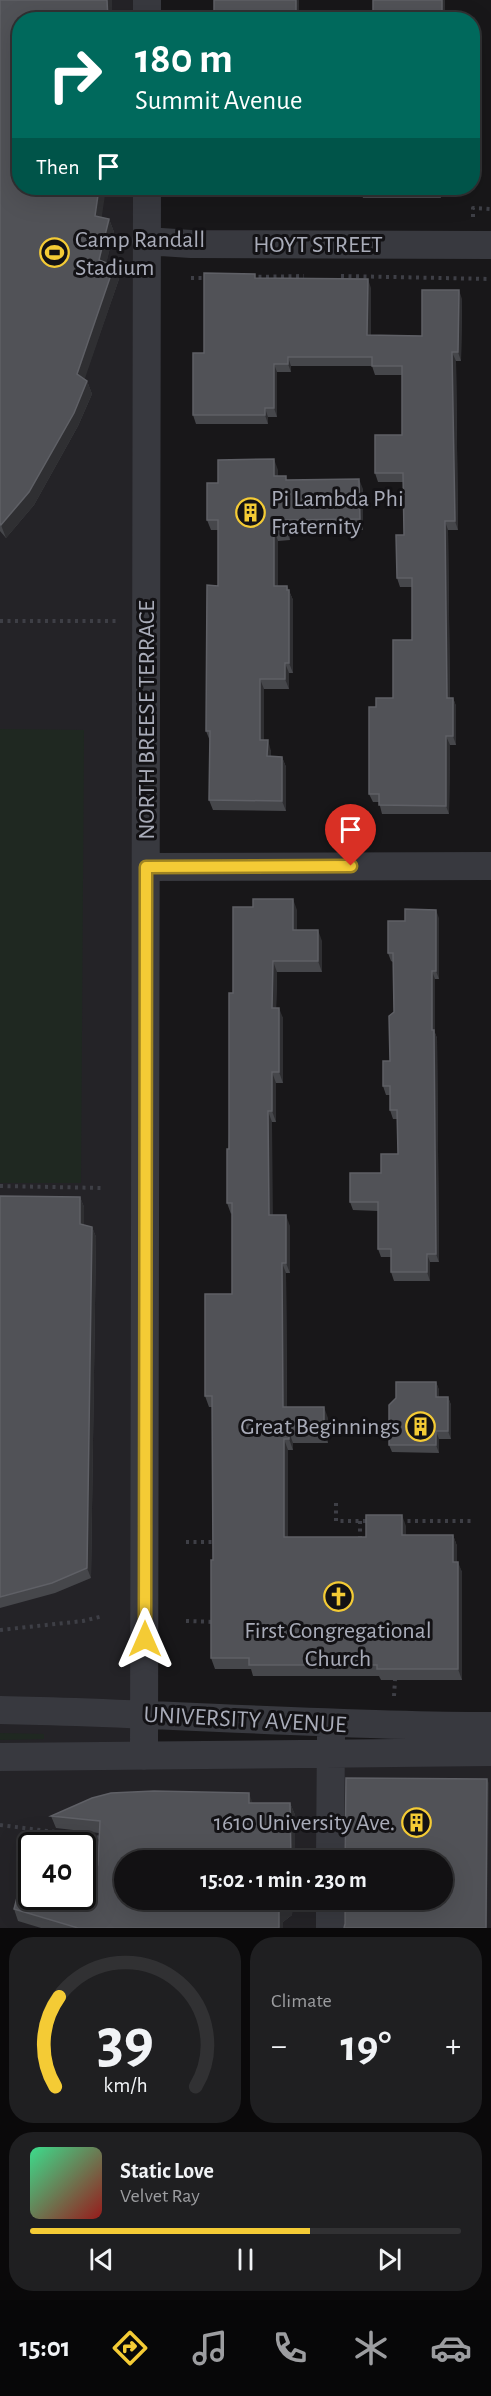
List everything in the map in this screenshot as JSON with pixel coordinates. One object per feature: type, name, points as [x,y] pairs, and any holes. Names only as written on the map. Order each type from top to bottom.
[{"type":"street","name":"NORTH BREESE TERRACE","points":[[144,1756],[147,195]]},
{"type":"street","name":"HOYT STREET","points":[[146,241],[191,244],[491,245]]},
{"type":"street","points":[[146,867],[491,866]]},
{"type":"street","name":"UNIVERSITY AVENUE","points":[[0,1710],[145,1714],[331,1724],[491,1726]]},
{"type":"street","points":[[330,1850],[331,1724]]},
{"type":"street","name":"UNIVERSITY AVENUE","points":[[0,1757],[491,1752]]},
{"type":"street","points":[[330,1910],[330,1928]]},
{"type":"path","points":[[473,208],[491,209]]},
{"type":"path","points":[[249,277],[308,276]]},
{"type":"path","points":[[331,276],[491,279]]},
{"type":"path","points":[[191,278],[214,278]]},
{"type":"path","points":[[0,621],[107,621]]},
{"type":"path","points":[[0,1186],[103,1188]]},
{"type":"path","points":[[336,1503],[336,1521],[371,1521]]},
{"type":"path","points":[[349,1543],[360,1545],[360,1521]]},
{"type":"path","points":[[392,1521],[471,1521]]},
{"type":"path","points":[[186,1542],[221,1542]]},
{"type":"path","points":[[0,1630],[83,1621],[104,1616]]},
{"type":"path","points":[[186,1621],[215,1622]]},
{"type":"path","points":[[394,1700],[395,1680]]},
{"type":"path","points":[[0,1825],[104,1839]]},
{"type":"shaded area","points":[[0,0],[147,0],[147,12],[12,12],[12,195],[147,195],[144,1756],[491,1752],[491,1928],[0,1928]]},
{"type":"shaded area","points":[[0,729],[84,730],[81,1183],[0,1183]]},
{"type":"shaded area","points":[[0,1733],[44,1734],[44,1739],[0,1740]]},
{"type":"building","name":"Camp Randall Stadium","points":[[0,0],[107,0],[108,12],[12,12],[12,195],[98,195],[95,216],[109,219],[99,260],[114,266],[77,374],[87,381],[74,413],[29,492],[1,525]]},
{"type":"building","points":[[214,0],[296,0],[296,12],[214,12]]},
{"type":"building","points":[[373,0],[442,0],[442,12],[373,12]]},
{"type":"building","points":[[204,273],[255,274],[255,278],[368,279],[367,335],[422,336],[422,290],[459,290],[458,352],[452,352],[455,521],[445,521],[447,698],[453,698],[453,736],[446,736],[446,806],[379,805],[379,794],[369,794],[369,707],[376,707],[376,698],[393,698],[393,640],[412,640],[412,578],[397,578],[396,535],[404,535],[403,473],[375,473],[375,435],[402,435],[402,366],[372,366],[372,357],[288,357],[288,364],[274,364],[274,408],[265,408],[265,415],[193,415],[193,353],[204,353]]},
{"type":"building","points":[[274,459],[274,476],[286,476],[286,480],[359,479],[360,519],[286,520],[286,530],[274,530],[274,586],[287,586],[289,590],[289,663],[285,663],[285,679],[260,679],[260,740],[268,740],[267,756],[282,757],[282,801],[209,800],[210,731],[206,731],[207,585],[218,586],[218,520],[207,520],[207,483],[218,483],[218,460]]},
{"type":"building","points":[[253,899],[293,899],[293,930],[318,930],[318,961],[273,961],[272,1008],[279,1008],[279,1072],[272,1072],[272,1111],[268,1111],[269,1215],[286,1215],[286,1263],[282,1263],[283,1407],[324,1407],[324,1432],[289,1432],[289,1439],[284,1439],[284,1537],[366,1537],[366,1515],[402,1515],[402,1535],[453,1535],[453,1562],[458,1562],[458,1669],[377,1669],[377,1665],[249,1665],[249,1658],[211,1658],[212,1396],[205,1396],[205,1294],[232,1294],[232,1203],[227,1203],[227,1149],[229,1149],[229,993],[233,993],[233,907],[253,907]]},
{"type":"building","points":[[405,909],[436,910],[436,971],[432,971],[432,1030],[434,1030],[436,1254],[427,1254],[427,1272],[391,1272],[391,1249],[378,1249],[378,1202],[350,1202],[350,1173],[381,1173],[381,1154],[398,1154],[397,1110],[390,1110],[390,1086],[383,1086],[383,1061],[390,1061],[389,1016],[394,1012],[393,953],[388,953],[388,921],[405,921]]},
{"type":"building","points":[[0,1196],[80,1197],[80,1224],[92,1227],[87,1568],[52,1583],[0,1597]]},
{"type":"building","name":"Great Beginnings","points":[[396,1382],[436,1382],[436,1397],[448,1397],[448,1431],[436,1431],[436,1445],[389,1445],[389,1405],[396,1398]]},
{"type":"building","name":"1610 University Ave.","points":[[346,1778],[487,1779],[486,1928],[344,1928],[345,1910],[453,1910],[453,1850],[345,1850]]},
{"type":"building","points":[[154,1791],[249,1793],[249,1803],[290,1803],[291,1850],[114,1850],[114,1910],[279,1910],[279,1928],[78,1928],[14,1909],[18,1894],[18,1910],[96,1910],[96,1865],[98,1865],[100,1821],[51,1816],[92,1798],[111,1793]]},
{"type":"place","name":"Camp Randall Stadium","points":[[54,253]]},
{"type":"place","name":"Pi Lambda Phi Fraternity","points":[[250,512]]},
{"type":"place","name":"Great Beginnings","points":[[421,1426]]},
{"type":"place","name":"First Congregational Church","points":[[338,1597]]},
{"type":"place","name":"1610 University Ave.","points":[[416,1822]]},
{"type":"route","points":[[145,1639],[146,867],[351,866]]}]
